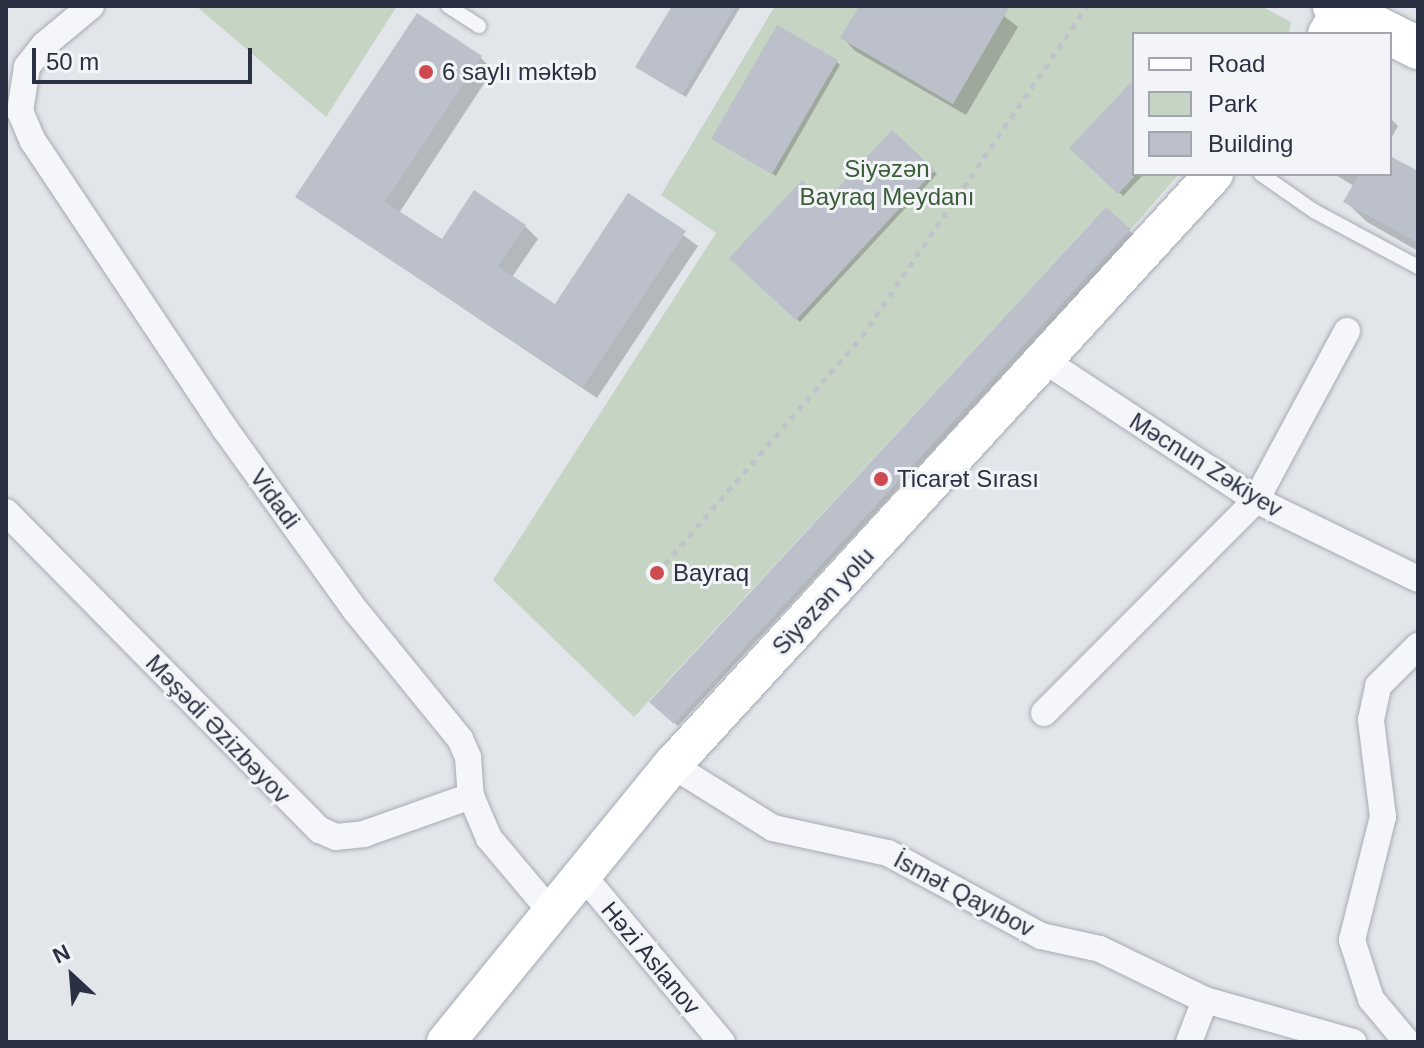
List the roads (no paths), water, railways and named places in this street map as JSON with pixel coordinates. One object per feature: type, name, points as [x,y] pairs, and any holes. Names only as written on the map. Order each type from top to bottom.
[{"type":"main road","points":[[1334,17],[1375,32]]},
{"type":"main road","points":[[1392,38],[1418,48]]},
{"type":"street","points":[[13,84],[44,45],[91,6]]},
{"type":"street","name":"Vidadi","points":[[13,84],[33,141],[217,416],[356,611],[460,739],[468,757],[471,796],[489,838],[551,912]]},
{"type":"street","name":"Siyəzən yolu","points":[[446,1042],[672,765],[1212,176]]},
{"type":"street","points":[[1044,713],[1256,500],[1347,331]]},
{"type":"street","name":"Məcnun Zəkiyev","points":[[1044,360],[1256,500],[1418,579]]},
{"type":"street","name":"Məşədi Əzizbəyov","points":[[6,512],[320,830],[336,837],[364,834],[471,796]]},
{"type":"street","points":[[1407,1042],[1371,999],[1352,940],[1383,817],[1371,720],[1378,686],[1418,646]]},
{"type":"street","name":"İsmət Qayıbov","points":[[672,765],[773,828],[888,853],[1041,936],[1100,949],[1205,1000],[1353,1042]]},
{"type":"street","name":"Həzi Aslanov","points":[[581,873],[722,1042]]},
{"type":"street","points":[[1189,1042],[1205,1000]]},
{"type":"lane","points":[[448,6],[479,26]]},
{"type":"lane","points":[[1264,176],[1314,211],[1418,267]]},
{"type":"place","name":"6 saylı məktəb","points":[[426,72]]},
{"type":"place","name":"Ticarət Sırası","points":[[881,479]]},
{"type":"place","name":"Bayraq","points":[[657,573]]},
{"type":"park label","name":"Siyəzən Bayraq Meydanı","points":[[887,183]]}]
